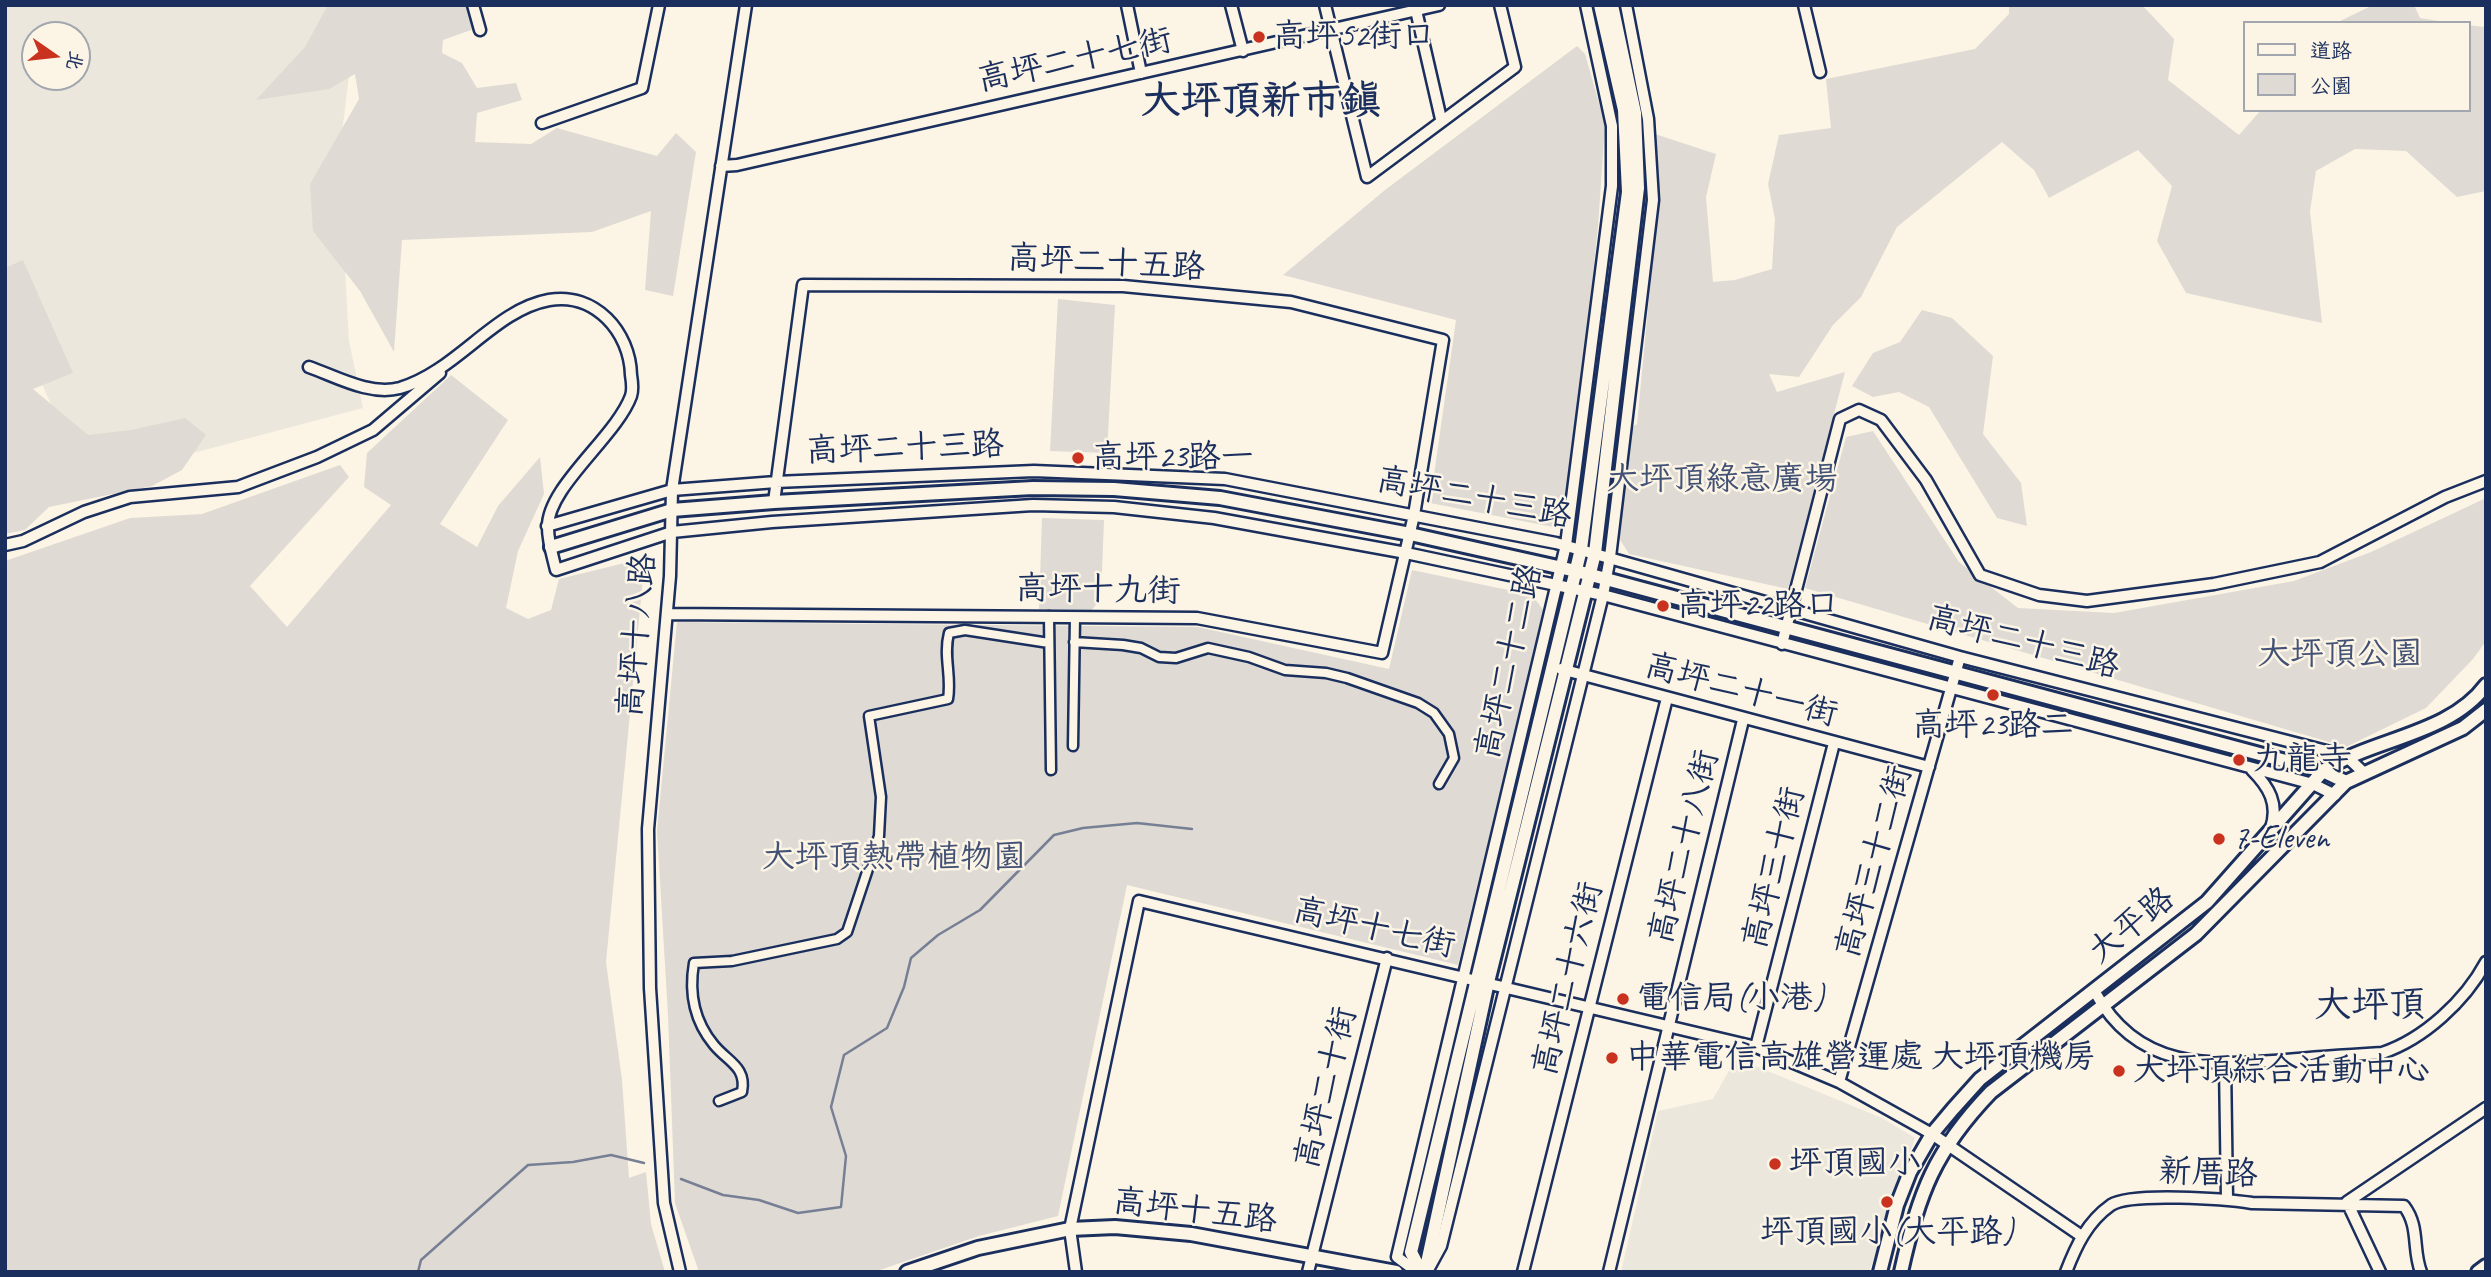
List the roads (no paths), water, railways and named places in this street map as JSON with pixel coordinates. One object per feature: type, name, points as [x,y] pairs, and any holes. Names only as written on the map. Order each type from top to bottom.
[{"type":"street","points":[[473,5],[480,30]]},
{"type":"street","points":[[542,122],[642,88],[659,5]]},
{"type":"street","name":"高坪十八路","points":[[680,1272],[664,1203],[650,988],[648,829],[667,614],[672,490],[746,5]]},
{"type":"street","points":[[1127,5],[1140,73]]},
{"type":"street","points":[[1231,5],[1243,51]]},
{"type":"street","points":[[1325,5],[1367,177],[1441,119],[1515,67],[1500,5]]},
{"type":"street","name":"高坪二十七街","points":[[721,166],[737,166],[1243,51],[1415,8],[1439,5]]},
{"type":"street","name":"高坪二十二路","points":[[1586,5],[1612,126],[1612,186],[1566,545],[1539,663],[1476,979],[1422,1272],[1397,1257],[1476,979],[1558,668],[1581,549],[1628,192],[1624,110],[1600,5]]},
{"type":"street","name":"高坪二十二路","points":[[1558,668],[1587,592],[1595,553],[1639,188],[1635,113],[1612,5]]},
{"type":"street","points":[[1422,1272],[1441,1246],[1606,579],[1653,200],[1648,119],[1626,5]]},
{"type":"street","points":[[1804,5],[1820,72]]},
{"type":"street","points":[[1415,8],[1441,119]]},
{"type":"street","name":"高坪二十五路","points":[[774,502],[803,285],[1124,286],[1291,302],[1443,340],[1414,515]]},
{"type":"street","points":[[5,545],[23,541],[84,512],[130,497],[173,490],[238,487],[317,457],[373,430],[520,309],[551,300],[582,301],[614,323],[631,357],[632,394],[615,424],[556,499],[547,526],[551,547]]},
{"type":"street","points":[[309,367],[371,389],[400,388],[452,364]]},
{"type":"street","points":[[1782,644],[1840,419],[1860,410],[1881,420],[1926,480],[1980,575],[2039,595],[2087,601],[2214,584],[2320,562],[2445,497],[2486,481]]},
{"type":"street","name":"高坪二十三路","points":[[547,526],[672,490],[776,482],[1034,471],[1225,479],[1566,545],[1960,657],[2346,756],[2363,772]]},
{"type":"street","name":"高坪二十三路","points":[[2334,795],[2313,785],[1603,595],[1406,553],[1214,518],[1114,507],[1033,505],[772,522],[672,532],[556,570],[551,547],[672,510],[774,502],[1034,488],[1114,489],[1220,498],[1410,534],[1561,567],[2323,771],[2346,782]]},
{"type":"street","name":"高坪十九街","points":[[667,614],[1197,618],[1382,653],[1414,515]]},
{"type":"street","points":[[1049,616],[1051,770]]},
{"type":"street","points":[[1073,746],[1074,617]]},
{"type":"street","points":[[719,1101],[742,1092],[745,1080],[736,1065],[714,1045],[697,1018],[691,993],[694,963],[732,961],[837,939],[847,932],[879,836],[881,797],[869,716],[948,699],[951,682],[945,650],[949,633],[965,630],[1049,643]]},
{"type":"street","points":[[1074,642],[1132,646],[1159,657],[1176,658],[1208,648],[1285,670],[1326,673],[1418,703],[1434,713],[1449,734],[1454,758],[1438,784]]},
{"type":"street","name":"高坪三十二街","points":[[1839,1082],[1960,657]]},
{"type":"street","name":"高坪二十一街","points":[[1539,663],[1744,720],[1929,767]]},
{"type":"street","name":"大平路","points":[[1880,1272],[1897,1205],[1910,1172],[1931,1134],[1980,1079],[2095,992],[2207,902],[2323,771],[2346,756],[2446,719],[2460,711],[2486,685]]},
{"type":"street","name":"高坪二十六街","points":[[1523,1272],[1667,698]]},
{"type":"street","name":"大平路","points":[[1901,1272],[1914,1212],[1947,1145],[1963,1122],[1991,1092],[2196,934],[2346,782],[2463,728],[2486,710]]},
{"type":"street","name":"高坪二十八街","points":[[1609,1272],[1744,720]]},
{"type":"street","name":"高坪三十街","points":[[1756,1047],[1834,743]]},
{"type":"street","points":[[2252,770],[2270,792],[2274,807],[2268,836]]},
{"type":"street","name":"高坪十七街","points":[[1076,1272],[1070,1229],[1139,901],[1756,1047],[1839,1082],[1947,1145]]},
{"type":"street","name":"高坪二十街","points":[[1308,1272],[1387,958]]},
{"type":"street","points":[[2095,992],[2103,1007],[2130,1035],[2161,1054],[2186,1061],[2225,1064],[2382,1053],[2406,1045],[2464,993],[2486,962]]},
{"type":"street","points":[[2225,1064],[2227,1199]]},
{"type":"street","points":[[2380,1272],[2347,1202],[2486,1108]]},
{"type":"street","points":[[1947,1145],[2080,1236]]},
{"type":"street","name":"新厝路","points":[[2066,1272],[2080,1236],[2109,1206],[2127,1199],[2227,1199],[2252,1203],[2347,1202],[2404,1206],[2414,1223],[2421,1272]]},
{"type":"street","name":"高坪十五路","points":[[907,1272],[978,1248],[1070,1229],[1160,1229],[1396,1272]]},
{"type":"street","points":[[2478,1272],[2486,1266]]},
{"type":"waterway","points":[[681,1179],[723,1195],[759,1200],[798,1213],[841,1207],[846,1156],[831,1107],[844,1055],[887,1028],[904,987],[911,958],[938,935],[980,910],[1054,835],[1083,828],[1137,823],[1192,829]]},
{"type":"waterway","points":[[418,1272],[421,1260],[528,1165],[573,1162],[611,1155],[644,1163]]},
{"type":"place","name":"高坪52街口","points":[[1259,37]]},
{"type":"place","name":"高坪23路一","points":[[1078,458]]},
{"type":"place","name":"高坪22路口","points":[[1663,606]]},
{"type":"place","name":"高坪23路二","points":[[1993,695]]},
{"type":"place","name":"九龍寺","points":[[2239,760]]},
{"type":"place","name":"7-Eleven","points":[[2219,839]]},
{"type":"place","name":"電信局(小港)","points":[[1623,999]]},
{"type":"place","name":"中華電信高雄營運處 大坪頂機房","points":[[1612,1058]]},
{"type":"place","name":"大坪頂綜合活動中心","points":[[2119,1071]]},
{"type":"place","name":"坪頂國小","points":[[1775,1164]]},
{"type":"place","name":"坪頂國小(大平路)","points":[[1887,1202]]},
{"type":"district","name":"大坪頂新市鎮","points":[[1261,103]]},
{"type":"district","name":"大坪頂","points":[[2370,1006]]},
{"type":"park label","name":"大坪頂綠意廣場","points":[[1722,480]]},
{"type":"park label","name":"大坪頂公園","points":[[2340,655]]},
{"type":"park label","name":"大坪頂熱帶植物園","points":[[894,858]]}]
